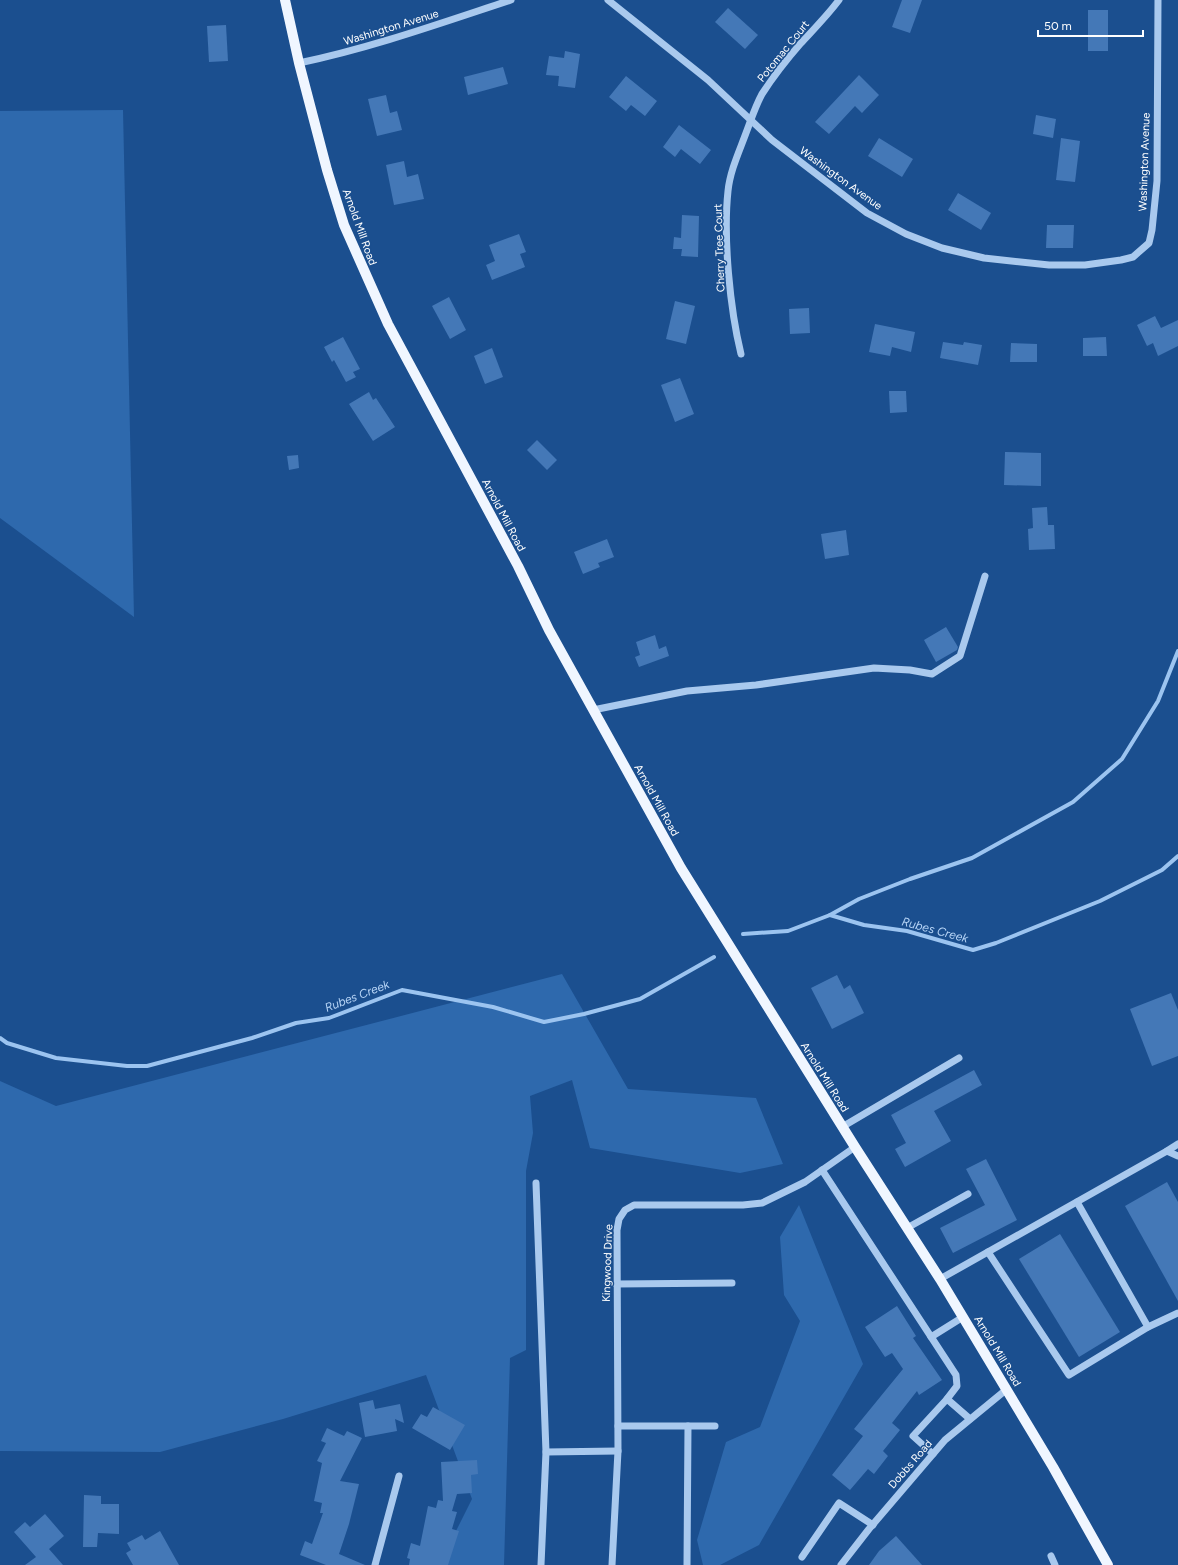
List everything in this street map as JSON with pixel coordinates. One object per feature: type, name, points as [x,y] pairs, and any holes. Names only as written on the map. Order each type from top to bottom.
[{"type":"main road","name":"Arnold Mill Road","points":[[285,0],[299,63],[344,225],[359,262],[388,324],[518,566],[549,630],[681,868],[842,1127],[940,1279],[1007,1389],[1108,1565]]},
{"type":"street","name":"Washington Avenue","points":[[299,63],[330,57],[414,32],[511,0]]},
{"type":"street","name":"Washington Avenue","points":[[608,0],[708,80],[772,140],[867,213],[906,234],[942,248],[984,258],[1049,265],[1085,264],[1121,260],[1133,257],[1149,243],[1152,230],[1157,181],[1158,0]]},
{"type":"street","name":"Potomac Court","points":[[751,120],[754,109],[763,94],[800,44],[827,17],[839,0]]},
{"type":"street","name":"Cherry Tree Court","points":[[741,354],[736,334],[732,298],[728,190],[733,170],[751,120]]},
{"type":"street","points":[[593,710],[687,691],[756,685],[827,676],[874,668],[910,670],[932,674],[960,656],[986,576]]},
{"type":"street","points":[[842,1127],[960,1058]]},
{"type":"street","points":[[940,1279],[1178,1144]]},
{"type":"street","name":"Kingwood Drive","points":[[612,1565],[618,1451],[616,1284],[617,1230],[619,1219],[625,1210],[634,1205],[743,1205],[762,1203],[805,1182],[855,1147]]},
{"type":"street","points":[[1167,1151],[1178,1156]]},
{"type":"street","points":[[822,1170],[956,1375],[957,1386],[914,1436],[933,1454]]},
{"type":"street","points":[[536,1183],[546,1452],[542,1565]]},
{"type":"street","points":[[907,1228],[968,1194]]},
{"type":"street","points":[[1077,1202],[1148,1327]]},
{"type":"street","points":[[988,1252],[1068,1375],[1148,1327],[1178,1313]]},
{"type":"street","points":[[616,1284],[732,1283]]},
{"type":"street","points":[[931,1337],[963,1317]]},
{"type":"street","name":"Dobbs Road","points":[[841,1565],[945,1440],[1007,1389]]},
{"type":"street","points":[[947,1399],[970,1419]]},
{"type":"street","points":[[618,1426],[715,1426]]},
{"type":"street","points":[[687,1565],[688,1426]]},
{"type":"street","points":[[546,1452],[618,1451]]},
{"type":"street","points":[[375,1565],[399,1476]]},
{"type":"street","points":[[802,1557],[839,1503],[873,1525]]},
{"type":"street","points":[[1051,1556],[1056,1565]]},
{"type":"shaded area","points":[[123,110],[134,617],[0,518],[0,111]]},
{"type":"shaded area","points":[[562,974],[628,1089],[756,1098],[783,1164],[740,1173],[590,1148],[572,1080],[530,1096],[533,1133],[526,1171],[526,1350],[510,1358],[504,1565],[439,1565],[472,1499],[426,1375],[283,1419],[160,1452],[0,1451],[0,1081],[56,1106]]},
{"type":"shaded area","points":[[799,1205],[863,1364],[759,1545],[720,1565],[703,1565],[697,1540],[726,1442],[760,1427],[800,1321],[784,1295],[780,1237]]},
{"type":"building","points":[[902,0],[922,0],[910,33],[892,27]]},
{"type":"building","points":[[728,8],[758,35],[745,49],[715,22]]},
{"type":"building","points":[[1088,10],[1108,10],[1108,51],[1088,51]]},
{"type":"building","points":[[226,25],[228,61],[209,62],[207,26]]},
{"type":"building","points":[[565,51],[580,54],[575,88],[558,86],[559,76],[546,75],[549,56],[564,58]]},
{"type":"building","points":[[503,67],[508,84],[468,95],[464,77]]},
{"type":"building","points":[[859,75],[879,95],[862,113],[855,106],[829,134],[815,122]]},
{"type":"building","points":[[626,76],[657,101],[645,116],[631,105],[626,111],[609,97]]},
{"type":"building","points":[[386,95],[390,113],[397,111],[402,130],[377,136],[368,99]]},
{"type":"building","points":[[1036,115],[1056,119],[1053,138],[1033,134]]},
{"type":"building","points":[[679,125],[711,150],[700,164],[681,149],[675,157],[663,147]]},
{"type":"building","points":[[879,138],[913,159],[902,177],[868,156]]},
{"type":"building","points":[[1061,138],[1080,141],[1075,182],[1056,180]]},
{"type":"building","points":[[404,161],[407,177],[418,174],[424,199],[394,205],[386,165]]},
{"type":"building","points":[[958,193],[991,213],[981,230],[948,210]]},
{"type":"building","points":[[682,215],[699,216],[698,257],[681,256],[682,249],[673,249],[674,237],[681,238]]},
{"type":"building","points":[[1047,225],[1074,225],[1073,248],[1046,248]]},
{"type":"building","points":[[519,234],[526,252],[520,254],[525,267],[492,280],[486,265],[495,261],[489,245]]},
{"type":"building","points":[[449,297],[466,330],[450,339],[432,306]]},
{"type":"building","points":[[675,301],[695,306],[686,344],[666,339]]},
{"type":"building","points":[[809,308],[810,333],[790,334],[789,309]]},
{"type":"building","points":[[1155,316],[1161,328],[1178,320],[1178,346],[1158,356],[1153,343],[1147,346],[1137,325]]},
{"type":"building","points":[[875,324],[915,332],[911,352],[892,347],[890,356],[869,352]]},
{"type":"building","points":[[343,337],[360,369],[353,372],[356,377],[346,382],[334,360],[332,362],[324,347]]},
{"type":"building","points":[[1106,337],[1107,356],[1083,356],[1083,338]]},
{"type":"building","points":[[943,342],[963,345],[964,342],[982,345],[978,365],[940,358]]},
{"type":"building","points":[[1011,343],[1037,344],[1037,362],[1010,362]]},
{"type":"building","points":[[492,348],[503,377],[485,384],[474,356]]},
{"type":"building","points":[[680,378],[694,414],[675,422],[661,385]]},
{"type":"building","points":[[889,391],[906,391],[907,412],[890,413]]},
{"type":"building","points":[[369,392],[373,400],[376,398],[395,427],[373,441],[349,404]]},
{"type":"building","points":[[537,440],[557,460],[547,470],[527,450]]},
{"type":"building","points":[[1005,452],[1041,453],[1041,486],[1004,485]]},
{"type":"building","points":[[298,455],[299,468],[289,470],[287,456]]},
{"type":"building","points":[[1047,507],[1048,525],[1054,525],[1055,549],[1029,550],[1028,529],[1033,528],[1032,508]]},
{"type":"building","points":[[846,530],[849,555],[825,559],[821,534]]},
{"type":"building","points":[[607,539],[614,557],[598,563],[600,567],[583,574],[574,552]]},
{"type":"building","points":[[946,627],[958,647],[957,650],[936,662],[924,640]]},
{"type":"building","points":[[655,635],[659,649],[666,646],[669,656],[639,667],[635,657],[640,655],[636,642]]},
{"type":"building","points":[[837,975],[844,989],[850,985],[864,1013],[832,1029],[811,988]]},
{"type":"building","points":[[1171,993],[1178,1010],[1178,1056],[1152,1066],[1130,1009]]},
{"type":"building","points":[[974,1070],[982,1085],[934,1111],[951,1141],[905,1167],[895,1149],[906,1143],[891,1115]]},
{"type":"building","points":[[986,1159],[1017,1220],[953,1253],[940,1228],[985,1205],[966,1169]]},
{"type":"building","points":[[1167,1182],[1178,1202],[1178,1301],[1125,1206]]},
{"type":"building","points":[[1060,1234],[1120,1332],[1079,1357],[1019,1259]]},
{"type":"building","points":[[897,1306],[916,1336],[913,1338],[942,1380],[919,1395],[917,1391],[892,1423],[900,1430],[883,1451],[888,1456],[874,1474],[868,1469],[850,1490],[832,1475],[863,1436],[854,1429],[903,1369],[892,1353],[885,1357],[865,1327]]},
{"type":"building","points":[[373,1400],[375,1409],[400,1404],[404,1423],[395,1419],[397,1431],[365,1437],[359,1403]]},
{"type":"building","points":[[433,1407],[465,1425],[450,1450],[412,1428],[421,1414],[427,1417]]},
{"type":"building","points":[[327,1428],[344,1436],[347,1431],[362,1438],[340,1481],[359,1484],[349,1524],[339,1554],[365,1565],[326,1565],[300,1555],[305,1541],[312,1544],[323,1513],[320,1513],[322,1503],[314,1501],[322,1463],[317,1461],[326,1443],[321,1441]]},
{"type":"building","points":[[477,1460],[478,1474],[471,1475],[472,1493],[457,1494],[452,1511],[457,1512],[452,1529],[459,1531],[448,1565],[409,1565],[410,1559],[407,1558],[411,1543],[420,1546],[428,1506],[436,1508],[438,1500],[443,1501],[441,1462]]},
{"type":"building","points":[[84,1495],[101,1496],[101,1504],[119,1504],[119,1534],[98,1533],[97,1547],[83,1547]]},
{"type":"building","points":[[45,1514],[64,1536],[49,1549],[63,1565],[25,1565],[36,1557],[14,1532],[25,1522],[30,1527]]},
{"type":"building","points":[[160,1531],[179,1565],[133,1565],[126,1553],[131,1550],[127,1543],[142,1535],[145,1540]]},
{"type":"building","points":[[896,1536],[922,1565],[869,1565],[879,1551]]},
{"type":"waterway","points":[[743,934],[788,931],[830,915],[859,899],[910,879],[972,858],[1073,802],[1122,759],[1158,701],[1178,651]]},
{"type":"waterway","name":"Rubes Creek","points":[[830,915],[864,925],[907,931],[973,950],[996,943],[1100,901],[1162,870],[1178,856]]},
{"type":"waterway","name":"Rubes Creek","points":[[0,1038],[7,1043],[56,1058],[127,1066],[147,1066],[252,1038],[296,1023],[329,1018],[402,990],[493,1007],[544,1022],[584,1014],[640,999],[714,957]]}]
